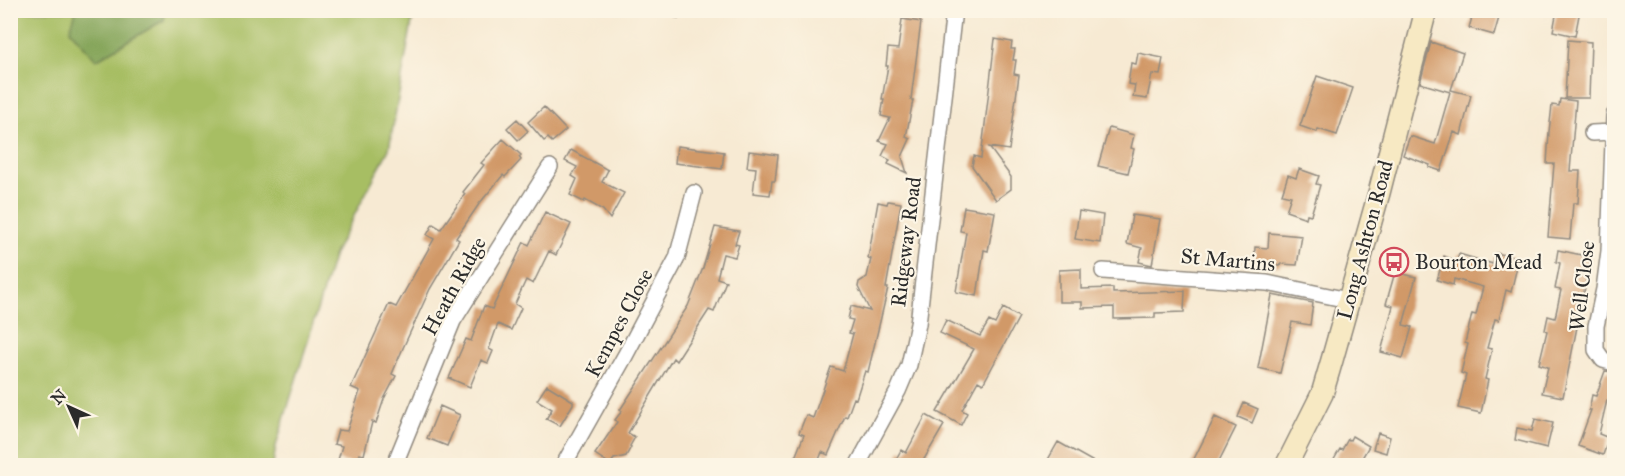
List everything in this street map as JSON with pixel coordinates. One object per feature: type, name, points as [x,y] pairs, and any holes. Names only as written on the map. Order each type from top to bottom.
[{"type":"street","name":"Ridgeway Road","points":[[857,465],[898,391],[909,365],[918,324],[954,10]]},
{"type":"street","name":"Long Ashton Road","points":[[1287,464],[1322,394],[1379,193],[1426,10]]},
{"type":"street","name":"Well Close","points":[[1614,116],[1609,251],[1596,326],[1596,350],[1603,360],[1614,363]]},
{"type":"street","points":[[1592,133],[1612,132]]},
{"type":"street","name":"Heath Ridge","points":[[394,465],[453,321],[550,167]]},
{"type":"street","name":"Kempes Close","points":[[563,465],[626,356],[678,258],[694,193]]},
{"type":"street","name":"St Martins","points":[[1103,271],[1267,284],[1348,300]]},
{"type":"lane","points":[[657,10],[680,14],[710,10]]},
{"type":"green space","points":[[76,10],[165,11],[164,20],[96,60],[70,30]]},
{"type":"green space","points":[[10,11],[414,11],[389,149],[334,254],[276,446],[273,465],[11,465]]},
{"type":"building","points":[[1474,10],[1496,10],[1496,13],[1500,14],[1494,35],[1469,28]]},
{"type":"building","points":[[1557,10],[1580,10],[1575,36],[1553,31]]},
{"type":"building","points":[[902,19],[921,22],[911,100],[913,100],[906,137],[910,139],[902,157],[907,173],[888,164],[890,160],[882,156],[888,144],[879,141],[890,118],[881,116],[888,66],[886,66],[888,48],[898,49]]},
{"type":"building","points":[[995,39],[1012,42],[1011,49],[1015,49],[1013,60],[1016,60],[1014,74],[1019,75],[1009,150],[989,147],[1011,177],[1011,189],[996,200],[972,166],[974,156],[981,158]]},
{"type":"building","points":[[1568,40],[1591,42],[1589,98],[1565,98]]},
{"type":"building","points":[[1431,42],[1463,53],[1451,90],[1471,95],[1461,135],[1454,132],[1441,171],[1403,155],[1410,136],[1435,144],[1450,92],[1420,83]]},
{"type":"building","points":[[1138,53],[1163,58],[1160,75],[1152,74],[1147,99],[1133,97],[1135,85],[1128,84],[1131,63],[1136,64]]},
{"type":"building","points":[[1317,76],[1353,88],[1337,135],[1318,129],[1317,132],[1300,126]]},
{"type":"building","points":[[1560,99],[1576,101],[1570,171],[1580,171],[1578,203],[1573,203],[1570,239],[1548,237],[1554,164],[1547,164],[1549,132],[1552,105],[1559,106]]},
{"type":"building","points":[[544,107],[566,130],[552,142],[548,138],[544,141],[528,122]]},
{"type":"building","points":[[517,119],[528,131],[518,140],[507,128]]},
{"type":"building","points":[[1109,128],[1134,135],[1131,148],[1134,149],[1128,173],[1098,166]]},
{"type":"building","points":[[503,139],[521,155],[519,157],[521,160],[505,177],[503,175],[479,204],[456,238],[459,240],[430,289],[403,348],[392,374],[396,376],[384,399],[376,423],[372,422],[364,455],[359,454],[357,465],[338,460],[342,446],[334,444],[338,430],[347,431],[360,391],[351,387],[389,304],[396,307],[434,239],[427,235],[433,224],[441,229],[465,194],[463,192],[484,165],[481,163]]},
{"type":"building","points":[[677,146],[724,152],[722,169],[675,163]]},
{"type":"building","points":[[571,150],[608,170],[602,182],[624,193],[610,219],[603,210],[570,195],[577,179],[572,176],[577,167],[565,161]]},
{"type":"building","points":[[749,151],[778,155],[775,181],[772,181],[770,195],[753,193],[756,168],[747,167]]},
{"type":"building","points":[[1299,169],[1319,176],[1316,184],[1320,185],[1311,215],[1307,214],[1306,218],[1286,211],[1291,196],[1282,194],[1288,175],[1296,178]]},
{"type":"building","points":[[888,201],[901,203],[886,288],[888,288],[868,372],[865,371],[856,399],[854,398],[847,417],[845,416],[828,455],[822,452],[817,465],[792,465],[804,435],[799,433],[806,415],[813,418],[831,367],[843,371],[853,334],[849,333],[853,320],[848,319],[851,306],[870,311],[858,287],[859,282],[867,277],[878,202],[887,204]]},
{"type":"building","points":[[964,207],[995,212],[988,251],[984,250],[977,296],[956,292],[966,232],[960,231]]},
{"type":"building","points":[[1079,211],[1103,215],[1100,243],[1075,239]]},
{"type":"building","points":[[545,212],[571,224],[556,255],[549,251],[533,284],[526,280],[515,304],[521,308],[511,330],[498,324],[489,349],[493,351],[488,363],[481,360],[470,387],[449,378],[466,339],[471,341],[484,306],[492,309],[524,242],[529,245]]},
{"type":"building","points":[[1132,215],[1160,219],[1152,265],[1139,262],[1142,248],[1127,244]]},
{"type":"building","points":[[715,227],[739,231],[735,244],[739,245],[735,257],[723,254],[717,278],[726,281],[714,312],[709,310],[676,361],[673,358],[628,433],[635,437],[626,456],[614,459],[610,464],[595,454],[617,422],[615,420],[622,411],[620,410],[688,306],[703,268]]},
{"type":"building","points":[[1269,233],[1302,236],[1297,265],[1254,264],[1255,247],[1268,248]]},
{"type":"building","points":[[1558,250],[1591,257],[1563,397],[1542,393],[1548,367],[1539,364],[1548,316],[1555,318],[1561,290],[1555,289],[1560,263],[1556,262]]},
{"type":"building","points":[[1496,253],[1519,258],[1511,292],[1506,290],[1499,320],[1495,319],[1487,348],[1492,349],[1485,379],[1488,380],[1481,413],[1458,408],[1466,375],[1461,373],[1468,344],[1465,343],[1472,314],[1476,315],[1483,287],[1454,279],[1453,285],[1437,280],[1444,256],[1457,261],[1459,254],[1493,264]]},
{"type":"building","points":[[1081,269],[1081,289],[1113,288],[1113,293],[1185,291],[1184,312],[1155,313],[1155,318],[1114,319],[1114,307],[1082,308],[1082,302],[1059,302],[1059,270]]},
{"type":"building","points":[[1395,272],[1416,277],[1403,325],[1412,327],[1403,358],[1381,352],[1393,306],[1386,304]]},
{"type":"building","points":[[1272,295],[1313,303],[1310,325],[1292,322],[1280,373],[1258,368]]},
{"type":"building","points":[[1003,308],[1019,317],[983,384],[978,381],[962,410],[967,413],[961,425],[937,412],[974,349],[940,333],[946,320],[980,336],[989,321],[995,324]]},
{"type":"building","points":[[1605,371],[1614,372],[1614,401],[1607,400],[1599,434],[1609,438],[1603,455],[1578,446],[1591,410],[1589,410],[1592,395],[1596,396]]},
{"type":"building","points":[[547,385],[573,401],[560,426],[546,419],[552,409],[537,400]]},
{"type":"building","points":[[1244,403],[1258,409],[1252,423],[1238,417]]},
{"type":"building","points":[[440,406],[460,415],[447,446],[427,438]]},
{"type":"building","points":[[926,415],[944,425],[923,461],[931,465],[893,465],[901,450],[906,453]]},
{"type":"building","points":[[1215,417],[1236,427],[1217,465],[1191,465]]},
{"type":"building","points":[[1535,419],[1553,423],[1547,448],[1515,440],[1517,428],[1532,431]]},
{"type":"building","points":[[1378,433],[1390,437],[1386,453],[1373,449]]},
{"type":"building","points":[[1352,436],[1369,446],[1358,465],[1331,465],[1340,449],[1342,450]]},
{"type":"building","points":[[1058,442],[1099,465],[1045,465]]},
{"type":"place","name":"Bourton Mead","points":[[1394,262]]}]
